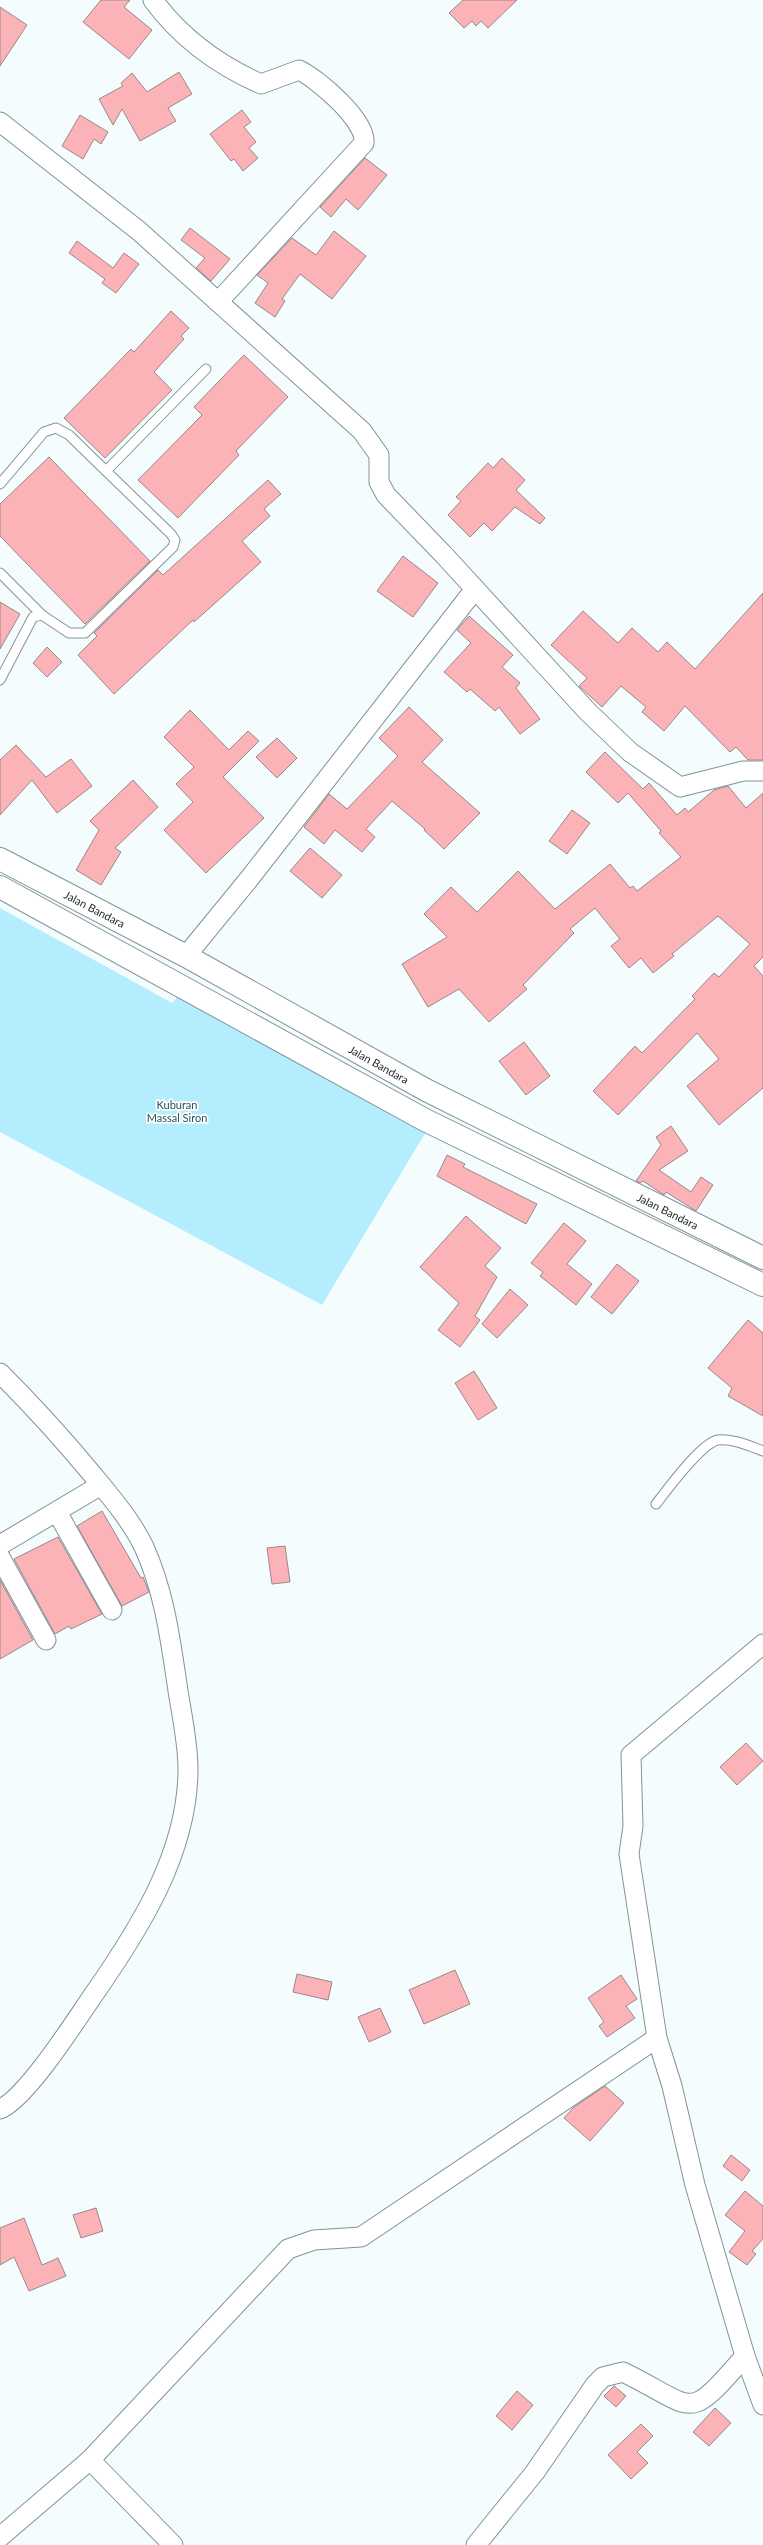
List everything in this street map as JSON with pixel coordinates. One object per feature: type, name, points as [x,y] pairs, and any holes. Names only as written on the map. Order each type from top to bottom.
[{"type":"highway","name":"Jalan Bandara","points":[[0,859],[186,956],[426,1090],[763,1258]]},
{"type":"highway","points":[[0,887],[425,1120],[763,1285]]},
{"type":"street","points":[[152,0],[169,21],[206,53],[233,72],[261,84],[299,70],[310,75],[330,91],[364,132],[364,143],[218,302]]},
{"type":"street","points":[[0,122],[139,231],[362,431],[379,455],[380,489],[475,589],[588,712],[630,752],[664,778],[680,787],[743,771],[763,771]]},
{"type":"street","points":[[186,956],[249,878],[475,589]]},
{"type":"street","points":[[0,1373],[48,1421],[123,1511],[144,1547],[162,1596],[184,1729],[188,1766],[187,1796],[178,1837],[151,1903],[125,1948],[39,2071],[14,2099],[0,2109]]},
{"type":"street","points":[[0,1545],[101,1485]]},
{"type":"street","points":[[57,1512],[112,1610]]},
{"type":"street","points":[[0,1557],[46,1640]]},
{"type":"street","points":[[763,1644],[631,1755],[633,1826],[629,1854],[657,2038],[672,2086],[694,2185],[744,2356],[763,2404]]},
{"type":"street","points":[[0,2537],[90,2460],[288,2249],[314,2240],[361,2238],[657,2038]]},
{"type":"street","points":[[476,2545],[535,2472],[595,2385],[603,2377],[613,2373],[623,2372],[672,2401],[684,2404],[695,2404],[707,2398],[744,2356]]},
{"type":"street","points":[[90,2460],[172,2545]]},
{"type":"lane","points":[[106,471],[206,369]]},
{"type":"lane","points":[[0,484],[44,432],[56,428],[69,435],[171,534],[175,540],[173,547],[85,633],[69,633],[42,615],[0,573]]},
{"type":"lane","points":[[0,680],[32,617],[42,615]]},
{"type":"lane","points":[[656,1504],[680,1473],[709,1444],[717,1440],[728,1440],[763,1451]]},
{"type":"green space","name":"Kuburan Massal Siron","points":[[0,908],[172,1003],[180,994],[427,1130],[322,1305],[0,1132]]},
{"type":"building","points":[[101,0],[130,0],[124,7],[152,30],[129,59],[83,22]]},
{"type":"building","points":[[463,0],[517,0],[488,28],[481,21],[476,26],[472,21],[464,28],[449,13]]},
{"type":"building","points":[[0,7],[27,25],[0,66]]},
{"type":"building","points":[[179,72],[192,94],[168,108],[176,121],[140,141],[122,109],[113,125],[99,99],[123,86],[121,83],[132,73],[147,92]]},
{"type":"building","points":[[242,110],[251,122],[244,127],[256,142],[249,148],[258,158],[243,171],[234,159],[231,161],[210,134]]},
{"type":"building","points":[[80,115],[108,132],[101,144],[94,139],[83,159],[62,146]]},
{"type":"building","points":[[365,158],[387,175],[358,210],[346,199],[331,217],[320,207]]},
{"type":"building","points":[[190,228],[230,259],[211,281],[196,268],[205,258],[181,240]]},
{"type":"building","points":[[334,231],[366,256],[332,299],[300,274],[282,299],[285,301],[275,317],[255,303],[268,283],[257,275],[292,238],[316,255]]},
{"type":"building","points":[[77,241],[113,268],[124,253],[139,264],[116,293],[102,283],[105,279],[69,253]]},
{"type":"building","points":[[171,311],[189,328],[181,336],[184,339],[154,372],[172,390],[105,458],[64,418],[131,349],[134,352]]},
{"type":"building","points":[[244,355],[288,397],[236,451],[239,455],[178,518],[138,480],[202,415],[194,407]]},
{"type":"building","points":[[49,457],[150,561],[85,624],[0,536],[0,504]]},
{"type":"building","points":[[502,458],[525,480],[516,490],[545,518],[540,524],[515,507],[492,531],[484,523],[470,537],[448,515],[461,501],[456,497],[488,463],[493,468]]},
{"type":"building","points":[[268,480],[281,494],[264,509],[270,516],[242,541],[261,562],[194,622],[193,620],[114,694],[78,655],[97,636],[94,633],[158,570],[163,575]]},
{"type":"building","points":[[403,556],[438,583],[413,617],[377,591]]},
{"type":"building","points":[[763,593],[763,760],[748,760],[736,747],[730,752],[685,706],[664,731],[642,712],[646,707],[621,686],[602,707],[579,686],[587,678],[551,645],[583,611],[618,643],[632,628],[658,652],[667,642],[695,669]]},
{"type":"building","points":[[0,602],[20,614],[0,649]]},
{"type":"building","points":[[469,616],[513,655],[502,667],[520,683],[516,688],[540,719],[520,734],[499,707],[495,711],[470,689],[467,692],[444,672],[471,643],[457,630]]},
{"type":"building","points":[[47,647],[62,662],[47,677],[33,663]]},
{"type":"building","points":[[409,707],[443,740],[422,762],[480,813],[444,849],[424,830],[425,829],[392,801],[366,829],[375,837],[362,852],[335,830],[324,844],[304,827],[329,794],[347,809],[398,756],[379,738]]},
{"type":"building","points":[[190,710],[229,750],[248,731],[259,741],[223,777],[264,818],[206,873],[164,830],[193,802],[176,784],[194,767],[164,737]]},
{"type":"building","points":[[277,738],[297,758],[277,778],[256,757]]},
{"type":"building","points":[[16,745],[46,777],[71,759],[92,786],[57,813],[32,780],[0,815],[0,760]]},
{"type":"building","points":[[605,752],[643,789],[649,783],[677,815],[685,808],[688,812],[714,790],[728,786],[746,808],[763,793],[763,957],[754,966],[763,976],[763,1088],[719,1125],[687,1086],[719,1059],[697,1033],[618,1115],[593,1091],[635,1046],[642,1053],[695,999],[692,996],[714,973],[719,977],[750,944],[718,916],[672,954],[674,956],[653,973],[641,958],[629,968],[611,946],[620,939],[595,908],[570,929],[574,933],[523,985],[527,989],[489,1022],[459,989],[428,1007],[402,964],[447,937],[424,914],[451,887],[477,912],[518,871],[555,909],[610,864],[630,888],[633,886],[637,891],[681,857],[659,833],[661,831],[628,793],[618,803],[586,772]]},
{"type":"building","points":[[133,780],[158,807],[115,848],[121,852],[101,885],[76,870],[99,830],[90,821]]},
{"type":"building","points":[[572,810],[590,823],[567,854],[549,841]]},
{"type":"building","points":[[310,848],[342,875],[322,898],[290,871]]},
{"type":"building","points":[[524,1042],[550,1076],[526,1095],[499,1061]]},
{"type":"building","points":[[671,1126],[688,1151],[659,1170],[691,1192],[701,1177],[713,1185],[696,1211],[666,1192],[664,1195],[643,1181],[640,1183],[636,1181],[661,1145],[656,1137]]},
{"type":"building","points":[[447,1155],[465,1164],[463,1167],[537,1204],[526,1224],[437,1176]]},
{"type":"building","points":[[466,1216],[501,1248],[485,1266],[497,1277],[475,1316],[480,1320],[460,1347],[438,1330],[459,1303],[420,1267]]},
{"type":"building","points":[[564,1223],[586,1241],[567,1264],[592,1284],[576,1305],[540,1276],[543,1272],[531,1263]]},
{"type":"building","points":[[617,1264],[639,1281],[612,1314],[591,1297]]},
{"type":"building","points":[[510,1289],[528,1305],[497,1338],[482,1324]]},
{"type":"building","points":[[748,1320],[763,1333],[763,1416],[728,1396],[732,1388],[708,1368]]},
{"type":"building","points":[[474,1371],[497,1408],[478,1420],[455,1383]]},
{"type":"building","points":[[102,1511],[141,1578],[143,1577],[149,1592],[122,1606],[77,1526]]},
{"type":"building","points":[[58,1537],[102,1614],[71,1629],[69,1626],[55,1634],[14,1559]]},
{"type":"building","points":[[285,1546],[290,1582],[272,1584],[267,1548]]},
{"type":"building","points":[[0,1580],[33,1640],[0,1659]]},
{"type":"building","points":[[746,1743],[763,1761],[737,1785],[720,1767]]},
{"type":"building","points":[[455,1970],[470,2004],[424,2024],[409,1990]]},
{"type":"building","points":[[297,1974],[332,1982],[328,2000],[293,1992]]},
{"type":"building","points":[[621,1975],[637,1999],[626,2006],[635,2018],[607,2037],[599,2026],[604,2022],[588,1998]]},
{"type":"building","points":[[380,2008],[391,2032],[369,2042],[358,2017]]},
{"type":"building","points":[[605,2086],[624,2103],[590,2141],[564,2118],[574,2107]]},
{"type":"building","points":[[731,2155],[750,2170],[742,2181],[723,2166]]},
{"type":"building","points":[[745,2191],[763,2206],[763,2239],[752,2251],[756,2254],[747,2265],[729,2252],[745,2231],[725,2215]]},
{"type":"building","points":[[96,2208],[103,2231],[81,2238],[73,2215]]},
{"type":"building","points":[[24,2218],[42,2265],[58,2258],[66,2276],[29,2291],[14,2257],[0,2265],[0,2228]]},
{"type":"building","points":[[614,2386],[626,2396],[616,2407],[604,2396]]},
{"type":"building","points":[[517,2391],[533,2405],[512,2430],[496,2416]]},
{"type":"building","points":[[715,2408],[731,2423],[709,2446],[693,2432]]},
{"type":"building","points":[[641,2424],[653,2436],[637,2452],[648,2463],[631,2479],[608,2455]]}]
